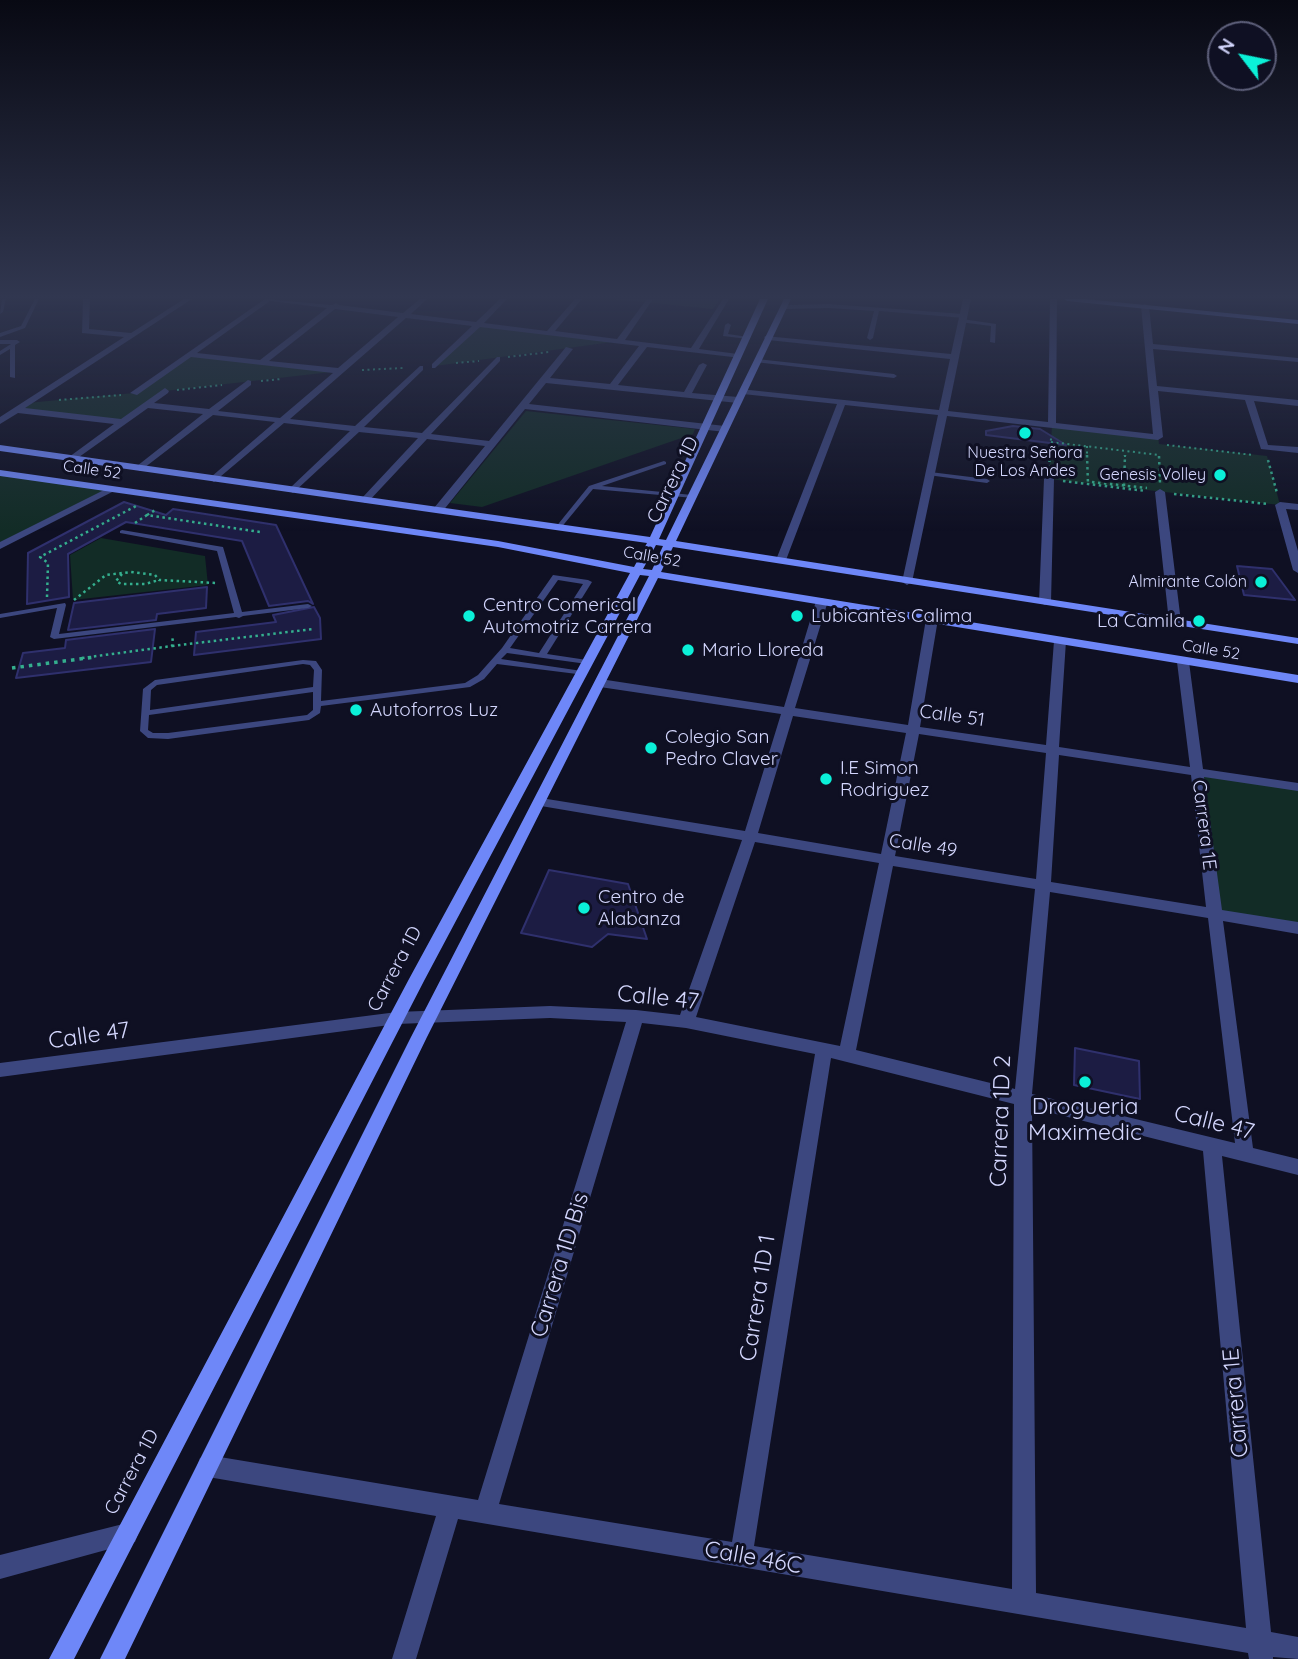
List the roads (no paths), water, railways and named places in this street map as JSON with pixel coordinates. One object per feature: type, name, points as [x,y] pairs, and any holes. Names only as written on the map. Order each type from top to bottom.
[{"type":"street","points":[[0,421],[68,376]]},
{"type":"street","points":[[134,393],[157,376]]},
{"type":"street","points":[[214,478],[334,376]]},
{"type":"street","points":[[293,490],[411,376]]},
{"type":"street","points":[[365,500],[480,376]]},
{"type":"street","points":[[438,510],[547,376]]},
{"type":"street","points":[[612,387],[620,376]]},
{"type":"street","points":[[686,395],[697,376]]},
{"type":"street","name":"Carrera 1D","points":[[61,1659],[397,1017],[653,541],[729,376]]},
{"type":"street","name":"Carrera 1D","points":[[112,1659],[431,1015],[670,544],[750,376]]},
{"type":"street","points":[[906,582],[951,376]]},
{"type":"street","points":[[1052,425],[1053,376]]},
{"type":"street","points":[[743,391],[1052,425],[1158,440],[1152,376]]},
{"type":"street","points":[[544,380],[738,400]]},
{"type":"street","points":[[140,468],[248,383]]},
{"type":"street","points":[[1153,388],[1298,402]]},
{"type":"street","points":[[72,458],[165,391]]},
{"type":"street","points":[[1249,398],[1265,452],[1298,450]]},
{"type":"street","points":[[781,560],[842,402]]},
{"type":"street","points":[[146,405],[492,444]]},
{"type":"street","points":[[523,406],[724,429]]},
{"type":"street","points":[[16,411],[122,422]]},
{"type":"street","name":"Calle 52","points":[[0,448],[781,560],[906,582],[1298,641]]},
{"type":"street","name":"Calle 52","points":[[0,472],[639,566],[655,574],[1298,679]]},
{"type":"street","points":[[1045,602],[1052,478]]},
{"type":"street","points":[[0,546],[113,489]]},
{"type":"street","points":[[1156,492],[1175,622]]},
{"type":"street","points":[[1298,507],[1280,505],[1298,570]]},
{"type":"street","points":[[474,541],[495,539],[508,531],[503,521],[492,518]]},
{"type":"street","points":[[639,566],[670,544]]},
{"type":"street","points":[[686,1022],[750,837],[821,601]]},
{"type":"street","points":[[847,1055],[913,730],[932,619]]},
{"type":"street","name":"Carrera 1D 2","points":[[1024,1603],[1023,1099],[1044,885],[1060,641]]},
{"type":"street","name":"Carrera 1E","points":[[1183,662],[1245,1154]]},
{"type":"street","name":"Calle 51","points":[[600,683],[1298,787]]},
{"type":"street","name":"Calle 49","points":[[541,802],[1298,928]]},
{"type":"street","name":"Calle 47","points":[[0,1070],[397,1017],[550,1012],[636,1016],[686,1022],[824,1049],[1298,1167]]},
{"type":"street","name":"Carrera 1D Bis","points":[[485,1513],[636,1016]]},
{"type":"street","name":"Carrera 1D 1","points":[[741,1556],[824,1049]]},
{"type":"street","name":"Carrera 1E","points":[[1212,1146],[1259,1651]]},
{"type":"street","name":"Calle 46C","points":[[208,1466],[1024,1603],[1259,1651],[1298,1649]]},
{"type":"street","points":[[404,1659],[450,1507]]},
{"type":"street","points":[[0,1567],[127,1534]]},
{"type":"lane","points":[[558,528],[591,487],[664,463]]},
{"type":"lane","points":[[930,474],[987,481]]},
{"type":"lane","points":[[591,487],[692,497]]},
{"type":"lane","points":[[122,532],[220,549],[239,616]]},
{"type":"lane","points":[[318,704],[467,685],[481,677],[496,661],[556,577],[589,582],[542,655]]},
{"type":"lane","points":[[0,616],[62,605],[54,637],[308,606]]},
{"type":"lane","points":[[505,650],[542,655],[584,667]]},
{"type":"lane","points":[[496,661],[584,667]]},
{"type":"lane","points":[[313,663],[318,670],[318,704],[317,711],[309,717],[168,736],[151,736],[144,731],[147,689],[155,683],[313,663]]},
{"type":"lane","points":[[145,713],[318,689]]},
{"type":"place","name":"Nuestra Señora De Los Andes","points":[[1025,433]]},
{"type":"place","name":"Genesis Volley","points":[[1220,475]]},
{"type":"place","name":"Almirante Colón","points":[[1261,582]]},
{"type":"place","name":"Centro Comerical Automotriz Carrera","points":[[469,616]]},
{"type":"place","name":"Lubicantes Calima","points":[[797,616]]},
{"type":"place","name":"La Camila","points":[[1199,621]]},
{"type":"place","name":"Mario Lloreda","points":[[688,650]]},
{"type":"place","name":"Autoforros Luz","points":[[356,710]]},
{"type":"place","name":"Colegio San Pedro Claver","points":[[651,748]]},
{"type":"place","name":"I.E Simon Rodriguez","points":[[826,779]]},
{"type":"place","name":"Centro de Alabanza","points":[[584,908]]},
{"type":"place","name":"Drogueria Maximedic","points":[[1085,1082]]}]
